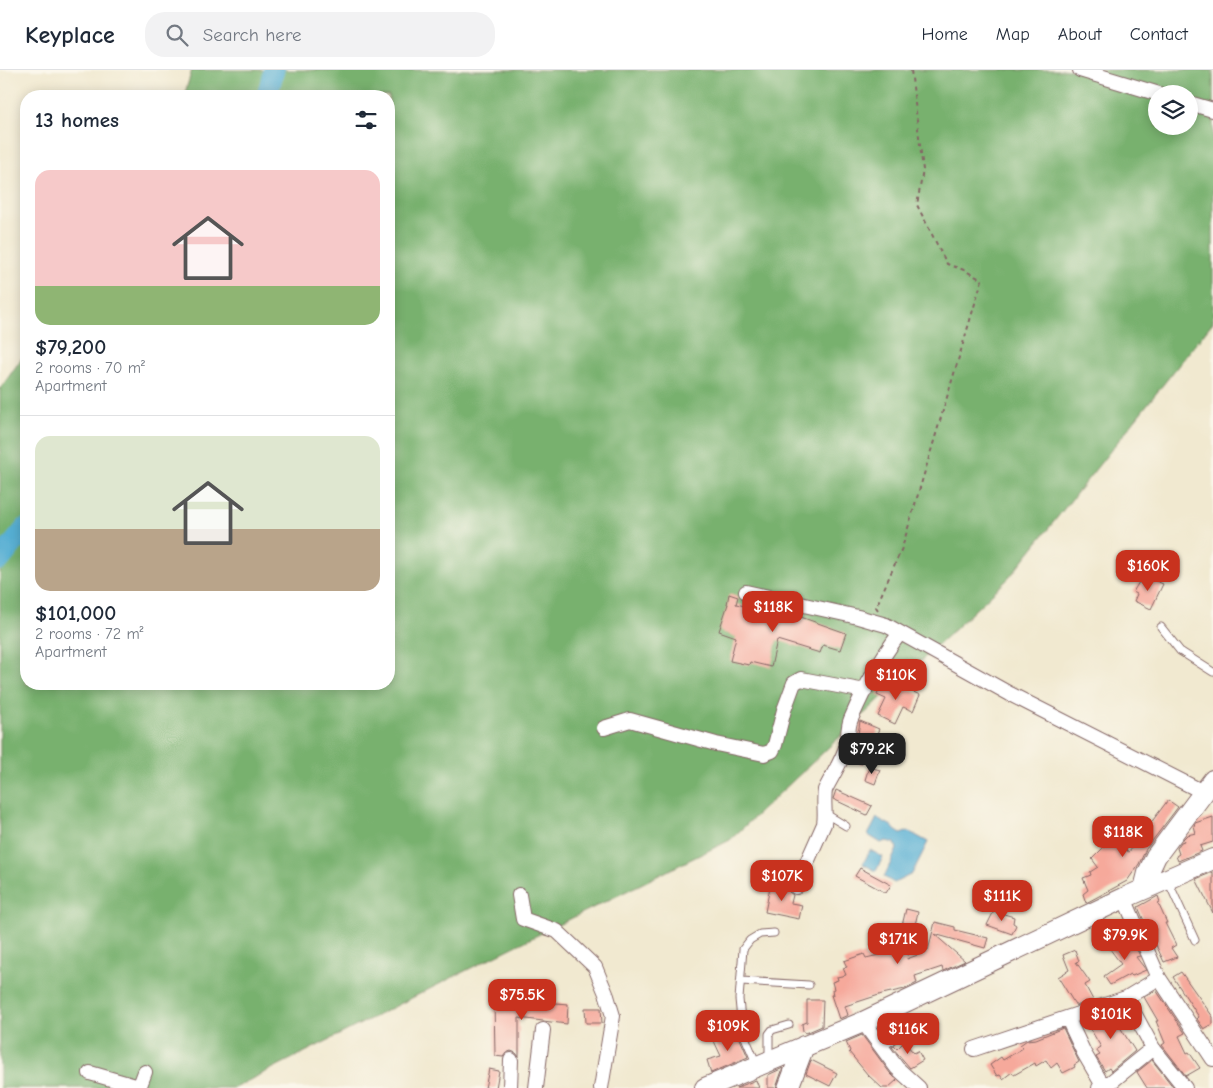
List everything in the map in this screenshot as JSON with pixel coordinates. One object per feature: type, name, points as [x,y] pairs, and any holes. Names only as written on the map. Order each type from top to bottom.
[{"type":"main road","points":[[1144,889],[1148,872],[1156,856],[1208,786]]},
{"type":"main road","points":[[705,1088],[870,1018],[1124,898],[1213,859]]},
{"type":"main road","points":[[788,1088],[804,1046]]},
{"type":"street","points":[[1080,70],[1148,91]]},
{"type":"street","points":[[1198,106],[1213,110]]},
{"type":"street","points":[[746,592],[886,625],[1010,694],[1208,786]]},
{"type":"street","points":[[796,886],[824,824],[826,814],[825,790],[843,754],[848,738],[848,728],[882,657],[900,633]]},
{"type":"street","points":[[604,728],[630,720],[716,744],[764,754],[772,751],[775,745],[794,682],[801,679],[865,691]]},
{"type":"street","points":[[518,895],[523,919],[557,931],[596,967],[613,1016],[601,1088]]},
{"type":"street","points":[[1124,898],[1159,978],[1213,1059]]},
{"type":"street","points":[[974,1049],[1126,998],[1159,978]]},
{"type":"street","points":[[1126,998],[1153,1048],[1185,1088]]},
{"type":"street","points":[[870,1018],[881,1048],[897,1068],[919,1088]]},
{"type":"street","points":[[1068,1019],[1084,1053],[1107,1085],[1153,1048]]},
{"type":"street","points":[[536,1088],[544,1030]]},
{"type":"street","points":[[510,1088],[511,1060]]},
{"type":"street","points":[[90,1072],[139,1087],[145,1072]]},
{"type":"lane","points":[[1160,627],[1180,651],[1213,672]]},
{"type":"lane","points":[[826,814],[846,826]]},
{"type":"lane","points":[[1167,879],[1195,940]]},
{"type":"lane","points":[[763,1063],[742,1030],[739,999],[743,949],[750,940],[760,934],[774,933]]},
{"type":"lane","points":[[741,981],[809,985]]},
{"type":"lane","points":[[763,1063],[769,1034],[772,1030],[789,1025]]},
{"type":"path","points":[[886,625],[876,608],[902,548],[982,280],[964,270],[947,264],[917,205],[923,170],[911,70]]},
{"type":"green space","points":[[192,70],[1213,70],[1213,322],[1009,578],[730,840],[234,1088],[0,1088],[0,389],[20,361],[20,690],[395,690],[395,90],[186,90]]},
{"type":"water","points":[[877,818],[892,826],[901,834],[908,831],[928,842],[912,874],[894,883],[884,877],[897,849],[895,843],[886,841],[881,843],[868,835]]},
{"type":"water","points":[[870,850],[883,857],[876,871],[863,864]]},
{"type":"building","points":[[1145,576],[1163,584],[1151,609],[1134,601],[1137,594],[1133,592],[1139,582],[1142,584]]},
{"type":"building","points":[[729,594],[738,597],[736,604],[798,616],[846,633],[840,650],[823,645],[820,653],[777,640],[771,667],[750,662],[749,665],[730,661],[736,637],[719,631],[728,604]]},
{"type":"building","points":[[884,679],[920,695],[913,711],[903,707],[895,724],[878,716],[886,699],[877,695]]},
{"type":"building","points":[[860,721],[879,729],[873,742],[870,741],[862,764],[850,760],[856,747]]},
{"type":"building","points":[[869,767],[880,770],[875,784],[865,780]]},
{"type":"building","points":[[836,790],[872,806],[867,815],[833,799]]},
{"type":"building","points":[[1168,800],[1178,807],[1146,849],[1139,864],[1127,881],[1086,903],[1083,894],[1088,890],[1083,878],[1091,875],[1090,872],[1098,867],[1092,859],[1110,841],[1129,852]]},
{"type":"building","points":[[1213,817],[1213,842],[1200,846],[1202,851],[1178,861],[1176,856],[1179,854],[1177,848],[1187,835],[1196,833],[1195,823]]},
{"type":"building","points":[[860,868],[891,885],[886,893],[855,876]]},
{"type":"building","points":[[1213,872],[1213,913],[1196,879]]},
{"type":"building","points":[[771,882],[788,886],[789,892],[793,895],[791,903],[802,905],[799,919],[765,912]]},
{"type":"building","points":[[1158,896],[1160,902],[1158,903],[1167,923],[1165,923],[1176,945],[1171,948],[1177,957],[1164,962],[1138,907]]},
{"type":"building","points":[[906,909],[918,912],[907,959],[928,951],[935,922],[955,927],[955,930],[988,938],[985,948],[934,934],[965,961],[943,971],[942,967],[915,976],[917,983],[905,989],[845,1006],[848,1015],[839,1019],[831,995],[833,995],[832,990],[834,989],[832,982],[838,980],[837,977],[846,975],[843,968],[847,967],[844,961],[864,954],[866,958],[896,951]]},
{"type":"building","points":[[994,911],[1014,917],[1013,923],[1016,925],[1012,934],[987,925]]},
{"type":"building","points":[[1132,939],[1140,956],[1136,957],[1146,970],[1132,976],[1130,974],[1110,985],[1104,976],[1121,964],[1107,945]]},
{"type":"building","points":[[1075,950],[1079,961],[1076,962],[1090,982],[1085,985],[1093,1000],[1076,1006],[1058,977],[1069,970],[1063,955]]},
{"type":"building","points":[[1181,972],[1213,1017],[1213,1024],[1204,1029],[1197,1019],[1199,1017],[1173,977]]},
{"type":"building","points":[[1156,990],[1185,1033],[1179,1036],[1187,1053],[1189,1052],[1200,1068],[1186,1076],[1162,1045],[1165,1043],[1156,1021],[1158,1021],[1144,997]]},
{"type":"building","points":[[494,999],[568,1004],[567,1024],[519,1018],[519,1057],[511,1051],[503,1057],[495,1056]]},
{"type":"building","points":[[807,1000],[823,1000],[822,1026],[806,1033],[803,1031],[802,1024],[807,1022]]},
{"type":"building","points":[[585,1008],[601,1008],[602,1023],[586,1023]]},
{"type":"building","points":[[1122,1009],[1127,1019],[1118,1024],[1135,1051],[1111,1071],[1109,1068],[1105,1071],[1096,1057],[1100,1055],[1096,1050],[1101,1047],[1088,1025],[1107,1014]]},
{"type":"building","points":[[1063,1028],[1079,1062],[1074,1065],[1075,1067],[1063,1073],[1057,1063],[1051,1068],[1046,1060],[1036,1066],[1035,1063],[1014,1075],[1012,1072],[1003,1079],[1000,1075],[997,1076],[990,1065],[1001,1057],[1003,1060],[1023,1048],[1020,1045],[1027,1040],[1036,1039]]},
{"type":"building","points":[[737,1032],[748,1057],[711,1073],[707,1060],[721,1056],[714,1041]]},
{"type":"building","points":[[862,1035],[897,1080],[888,1088],[882,1088],[868,1075],[849,1052],[846,1042]]},
{"type":"building","points":[[904,1042],[914,1053],[918,1051],[923,1060],[910,1068],[892,1047],[894,1046],[897,1049]]},
{"type":"building","points":[[811,1060],[837,1073],[830,1086],[806,1074]]},
{"type":"building","points":[[1152,1060],[1174,1088],[1147,1088],[1137,1072]]},
{"type":"building","points":[[783,1068],[776,1088],[768,1088],[768,1075]]},
{"type":"building","points":[[489,1069],[499,1071],[496,1088],[485,1088]]},
{"type":"building","points":[[756,1080],[759,1088],[736,1088]]},
{"type":"waterway","points":[[269,90],[274,70]]},
{"type":"waterway","points":[[0,560],[20,535]]}]
